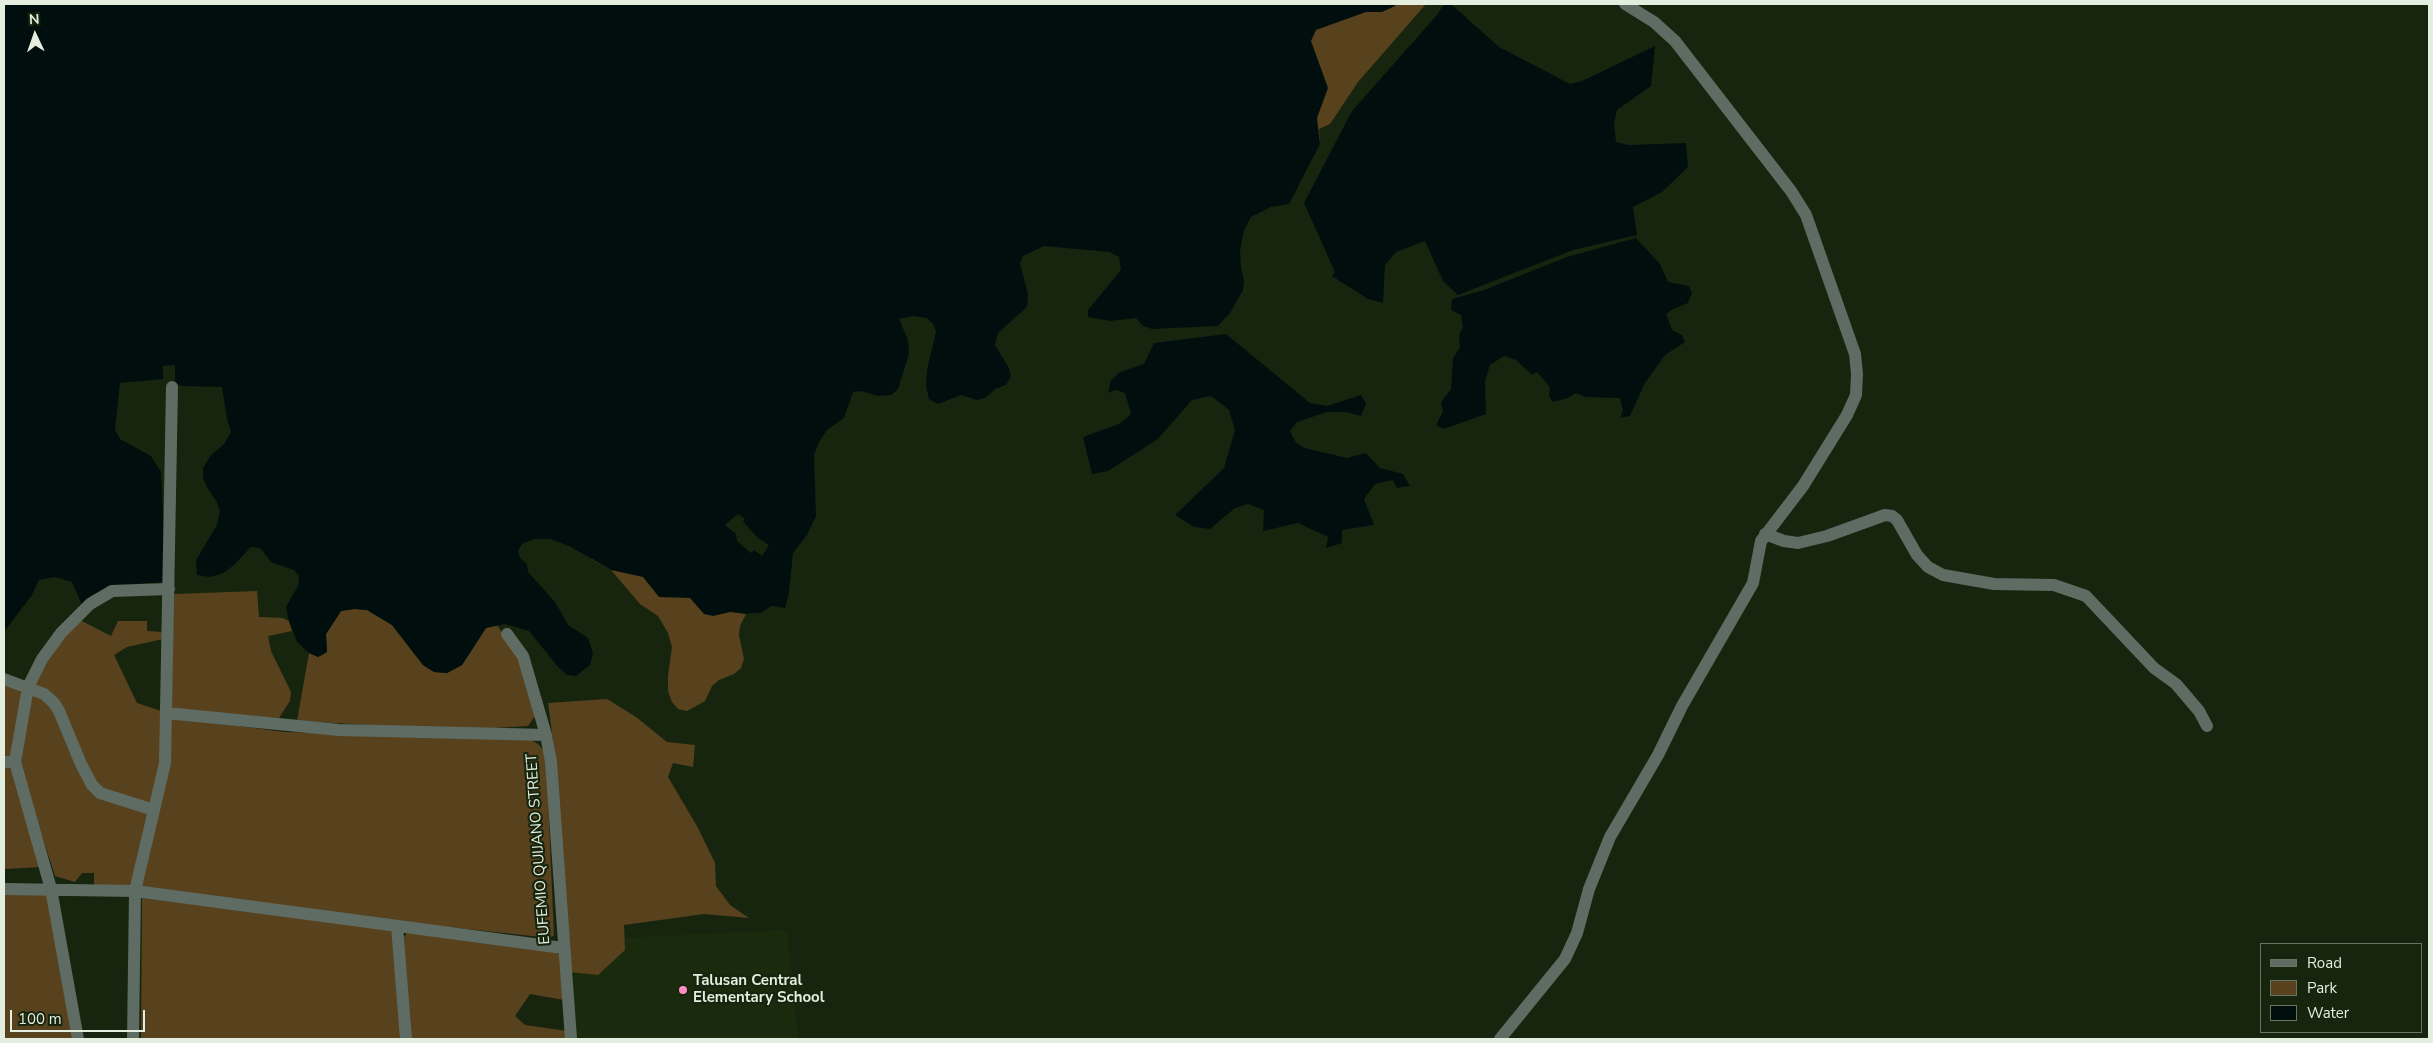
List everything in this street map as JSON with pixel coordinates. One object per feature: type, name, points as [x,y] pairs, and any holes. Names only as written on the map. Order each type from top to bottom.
[{"type":"street","points":[[1500,1039],[1565,958],[1577,933],[1589,889],[1610,837],[1658,755],[1682,706],[1753,583],[1761,541],[1803,486],[1847,415],[1856,395],[1858,374],[1855,354],[1806,215],[1791,191],[1675,41],[1654,22],[1625,4]]},
{"type":"street","points":[[133,1039],[135,892],[165,763],[172,386]]},
{"type":"street","points":[[1765,534],[1798,543],[1827,536],[1885,515],[1892,516],[1897,520],[1917,555],[1928,567],[1943,575],[1994,584],[2054,585],[2086,596],[2154,668],[2176,684],[2199,711],[2206,726]]},
{"type":"street","points":[[78,1039],[51,890],[10,762],[28,687],[51,645],[90,604],[101,596],[112,591],[124,589],[169,589]]},
{"type":"street","name":"EUFEMIO QUIJANO STREET","points":[[507,634],[523,656],[546,735],[551,762],[571,1039]]},
{"type":"street","points":[[4,679],[44,694],[54,703],[60,712],[81,764],[92,785],[100,793],[154,810]]},
{"type":"street","points":[[166,713],[339,730],[546,735]]},
{"type":"street","points":[[4,889],[135,892],[563,948]]},
{"type":"street","points":[[397,926],[406,1039]]},
{"type":"shaded area","name":"Talusan Central Elementary School","points":[[787,930],[798,1039],[574,1039],[573,940]]},
{"type":"green space","points":[[1352,4],[1426,4],[1358,82],[1330,124],[1319,129],[1320,144],[1214,88]]},
{"type":"green space","points":[[589,535],[662,589],[772,606],[761,613],[746,614],[740,626],[739,635],[744,659],[741,668],[712,686],[705,701],[687,711],[678,709],[672,702],[668,691],[672,647],[668,633],[658,616],[640,604],[611,570],[591,559]]},
{"type":"green space","points":[[257,591],[259,617],[283,618],[289,621],[292,631],[268,636],[271,651],[291,692],[290,701],[279,718],[171,711],[173,594]]},
{"type":"green space","points":[[367,610],[392,625],[423,665],[434,672],[447,673],[462,665],[486,628],[497,625],[517,655],[535,716],[528,726],[459,730],[297,721],[309,653],[318,657],[327,652],[326,634],[341,611]]},
{"type":"green space","points":[[78,619],[111,636],[118,621],[147,621],[147,631],[162,632],[163,639],[127,647],[114,655],[137,703],[161,711],[162,761],[132,887],[94,887],[94,873],[82,873],[75,882],[55,876],[19,764],[31,694],[51,649]]},
{"type":"green space","points":[[4,683],[17,686],[23,697],[13,758],[4,758]]},
{"type":"green space","points":[[607,699],[636,717],[667,742],[695,745],[693,767],[673,763],[668,777],[698,828],[715,863],[716,886],[730,905],[749,918],[704,914],[624,925],[625,950],[598,975],[569,972],[555,755],[548,703]]},
{"type":"green space","points":[[170,717],[285,732],[529,739],[538,744],[546,753],[554,935],[550,938],[275,908],[140,888]]},
{"type":"green space","points":[[4,767],[13,769],[41,867],[4,869]]},
{"type":"green space","points":[[4,893],[48,894],[74,1039],[4,1039]]},
{"type":"green space","points":[[142,898],[394,929],[405,1039],[141,1039]]},
{"type":"green space","points":[[408,932],[560,951],[564,1000],[530,994],[515,1016],[525,1025],[567,1031],[567,1039],[408,1039],[404,937]]},
{"type":"water","points":[[4,4],[1396,4],[1382,12],[1366,12],[1316,30],[1311,41],[1328,88],[1317,118],[1320,144],[1289,204],[1271,207],[1251,217],[1244,230],[1240,251],[1244,280],[1243,290],[1230,313],[1218,326],[1152,329],[1143,326],[1136,318],[1110,321],[1088,317],[1088,310],[1121,270],[1119,257],[1109,252],[1044,246],[1023,256],[1020,264],[1028,294],[1027,307],[998,333],[995,345],[1009,368],[1011,377],[1006,385],[995,389],[985,398],[977,400],[961,395],[938,404],[929,399],[926,386],[927,370],[936,332],[933,324],[927,318],[914,316],[899,319],[908,340],[909,354],[898,389],[891,395],[878,396],[861,391],[853,392],[844,418],[827,430],[819,442],[814,455],[816,516],[807,535],[793,553],[789,593],[785,608],[772,606],[761,613],[730,612],[713,616],[704,614],[690,598],[659,597],[643,577],[611,570],[571,547],[551,539],[534,539],[522,544],[518,551],[520,558],[527,564],[528,572],[555,602],[568,625],[588,638],[593,653],[590,665],[576,676],[567,675],[558,667],[529,631],[505,624],[486,628],[462,665],[447,673],[434,672],[423,665],[392,625],[367,610],[354,609],[341,611],[326,634],[327,652],[318,657],[309,653],[297,642],[289,621],[286,607],[298,586],[299,576],[294,570],[271,562],[260,548],[251,547],[234,565],[222,574],[209,577],[197,575],[196,560],[217,525],[220,511],[203,478],[203,468],[211,455],[224,444],[231,432],[222,387],[181,386],[175,382],[175,365],[163,366],[163,379],[120,383],[115,430],[120,439],[151,456],[161,472],[166,582],[114,585],[92,595],[82,605],[72,582],[55,577],[39,580],[32,595],[4,632]]},
{"type":"water","points":[[1444,4],[1451,4],[1499,47],[1570,84],[1582,81],[1655,46],[1651,86],[1617,110],[1614,123],[1616,142],[1628,145],[1686,143],[1688,167],[1662,192],[1633,207],[1637,235],[1573,250],[1458,295],[1443,281],[1425,241],[1396,252],[1385,265],[1383,303],[1368,299],[1332,276],[1335,272],[1304,203],[1352,111],[1437,15]]},
{"type":"water","points":[[1636,238],[1660,264],[1668,282],[1689,286],[1692,293],[1688,303],[1666,314],[1672,330],[1682,335],[1685,342],[1665,355],[1645,383],[1630,416],[1620,418],[1623,410],[1620,398],[1585,397],[1576,393],[1568,398],[1553,402],[1549,396],[1550,387],[1537,372],[1532,375],[1516,360],[1504,356],[1490,365],[1485,381],[1486,414],[1444,429],[1436,425],[1443,411],[1441,402],[1451,389],[1453,358],[1460,347],[1459,335],[1463,327],[1461,315],[1451,310],[1452,299],[1484,290],[1567,257]]},
{"type":"water","points":[[1226,334],[1310,403],[1327,406],[1361,395],[1366,404],[1361,416],[1346,412],[1327,412],[1297,422],[1290,431],[1296,443],[1305,448],[1347,458],[1366,453],[1380,468],[1403,474],[1410,486],[1397,488],[1393,480],[1375,484],[1364,499],[1374,525],[1342,530],[1342,543],[1326,548],[1328,537],[1298,523],[1263,531],[1264,510],[1248,504],[1235,508],[1210,529],[1194,527],[1175,515],[1224,468],[1235,430],[1229,410],[1211,396],[1192,400],[1158,439],[1108,471],[1092,474],[1083,437],[1121,423],[1131,414],[1125,393],[1115,390],[1108,393],[1111,380],[1120,372],[1144,364],[1154,343]]},
{"type":"pier","points":[[738,514],[745,519],[743,521],[745,524],[758,538],[769,545],[762,556],[754,550],[751,553],[737,541],[736,534],[725,525]]},
{"type":"place","name":"Talusan Central Elementary School","points":[[683,990]]}]
